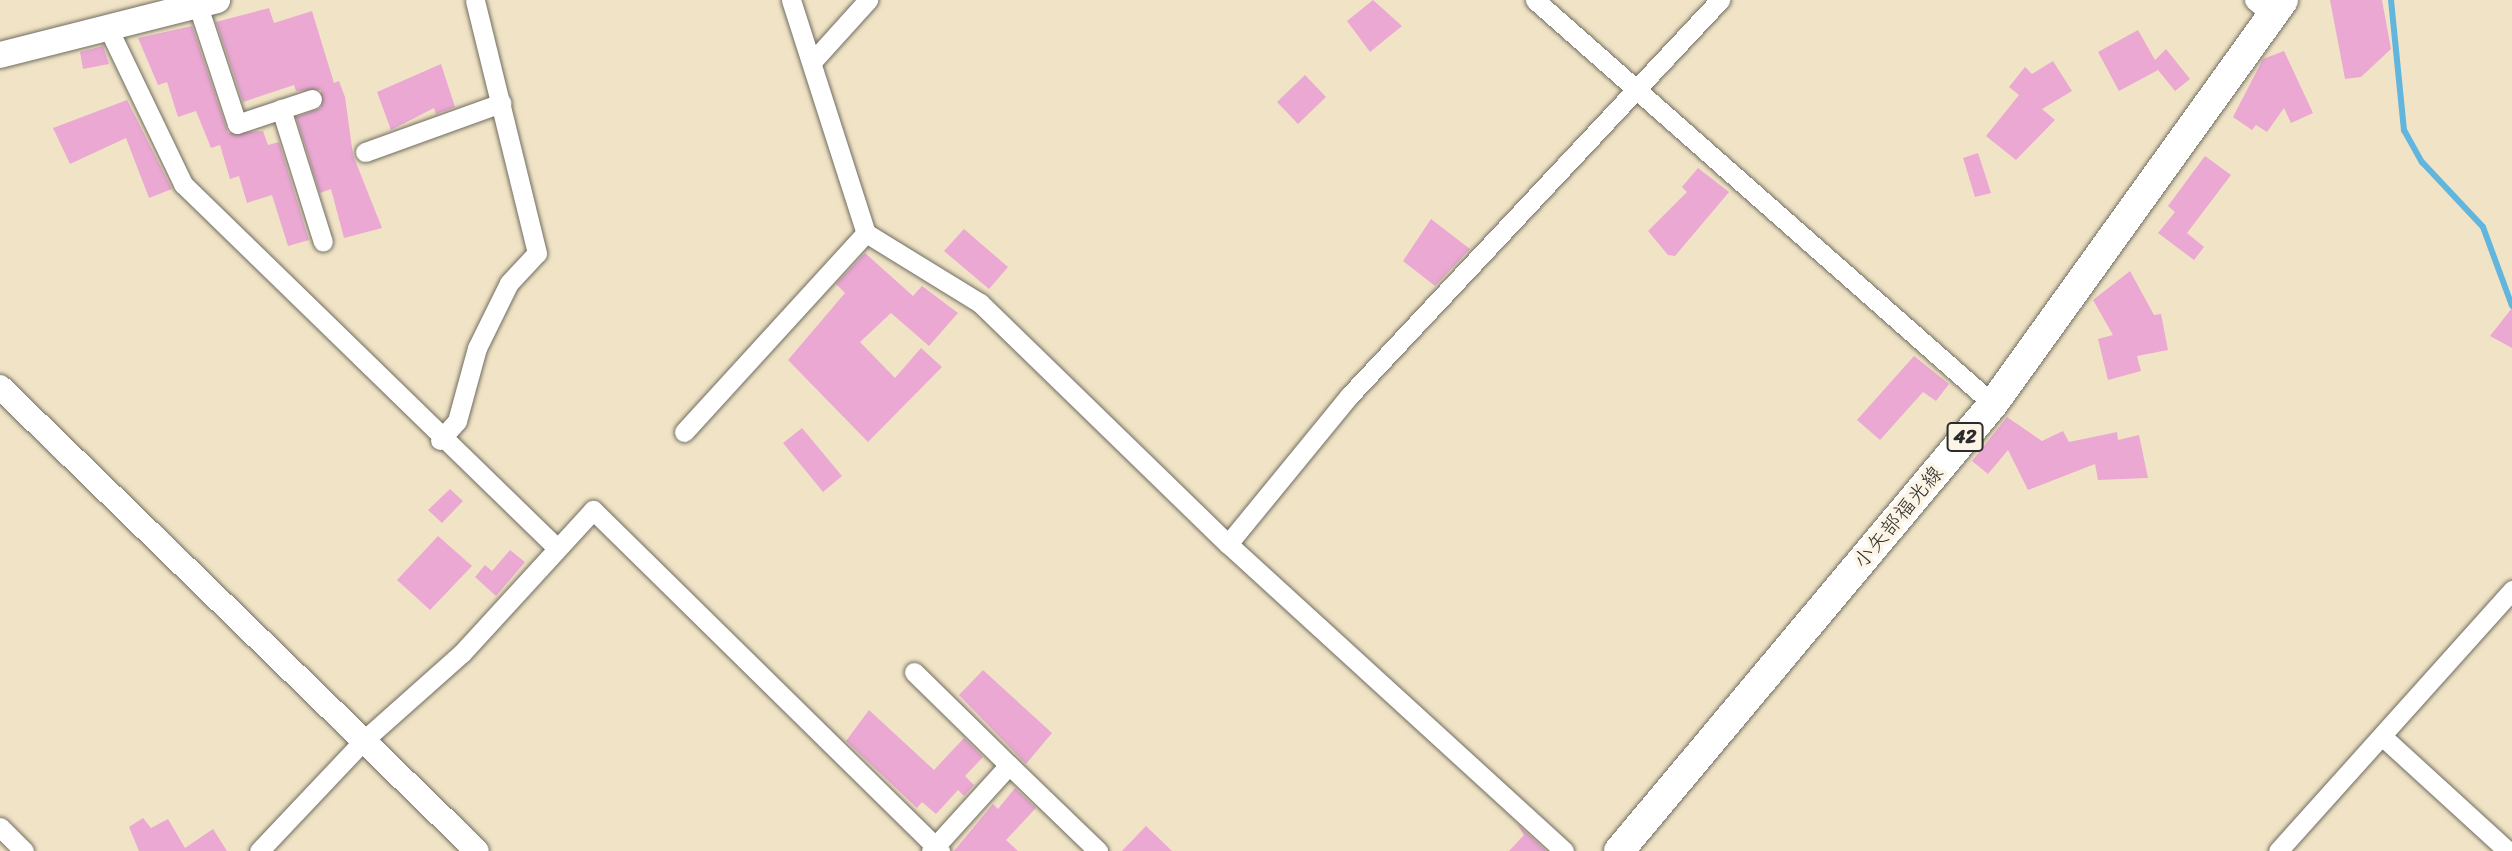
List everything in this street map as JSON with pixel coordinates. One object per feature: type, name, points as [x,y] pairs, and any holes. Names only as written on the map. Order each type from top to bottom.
[{"type":"main road","points":[[0,55],[110,32],[208,3]]},
{"type":"main road","name":"小矢部福光線","points":[[1619,851],[1993,404],[2270,5]]},
{"type":"street","points":[[440,440],[457,421],[477,348],[509,283],[537,253],[475,0]]},
{"type":"street","points":[[792,0],[866,233],[980,303],[1228,544],[1564,851]]},
{"type":"street","points":[[813,62],[868,0]]},
{"type":"street","points":[[1535,0],[1993,404]]},
{"type":"street","points":[[1228,544],[1349,396],[1639,90],[1720,0]]},
{"type":"street","points":[[208,3],[237,124],[312,99]]},
{"type":"street","points":[[110,32],[183,184],[440,440],[555,546]]},
{"type":"street","points":[[365,152],[501,103]]},
{"type":"street","points":[[281,109],[323,242]]},
{"type":"street","points":[[684,432],[866,233]]},
{"type":"street","points":[[0,387],[477,851]]},
{"type":"street","points":[[258,851],[364,740],[462,653],[555,546],[593,510],[935,849],[1009,765]]},
{"type":"street","points":[[2278,851],[2512,590]]},
{"type":"street","points":[[914,672],[1098,851]]},
{"type":"street","points":[[2383,737],[2508,851]]},
{"type":"street","points":[[0,827],[24,851]]},
{"type":"building","points":[[1373,0],[1402,26],[1370,52],[1347,21]]},
{"type":"building","points":[[2330,0],[2382,0],[2391,49],[2361,77],[2345,79]]},
{"type":"building","points":[[269,8],[274,23],[312,11],[334,83],[339,81],[345,97],[353,155],[382,228],[344,238],[331,189],[320,193],[296,117],[321,108],[321,90],[296,91],[294,85],[243,102],[216,22]]},
{"type":"building","points":[[192,26],[228,133],[263,131],[268,145],[279,142],[309,240],[288,246],[272,195],[247,203],[239,176],[230,179],[220,145],[211,148],[196,111],[178,117],[167,82],[158,85],[138,38]]},
{"type":"building","points":[[2138,30],[2155,60],[2166,49],[2190,79],[2175,91],[2158,70],[2119,91],[2098,52]]},
{"type":"building","points":[[103,46],[109,64],[83,69],[80,52]]},
{"type":"building","points":[[2284,51],[2313,113],[2291,123],[2284,108],[2267,132],[2256,125],[2252,130],[2233,117],[2263,59]]},
{"type":"building","points":[[2053,61],[2072,91],[2042,109],[2055,120],[2016,160],[1986,136],[2019,95],[2009,87],[2025,67],[2032,74]]},
{"type":"building","points":[[441,64],[455,107],[436,114],[434,108],[391,130],[377,92]]},
{"type":"building","points":[[1305,75],[1326,97],[1298,124],[1277,102]]},
{"type":"building","points":[[127,100],[172,189],[149,198],[126,138],[70,164],[53,128]]},
{"type":"building","points":[[1978,153],[1991,193],[1975,197],[1963,158]]},
{"type":"building","points":[[2205,156],[2231,175],[2187,233],[2204,247],[2194,260],[2158,233],[2175,212],[2168,206]]},
{"type":"building","points":[[1698,168],[1729,192],[1675,256],[1668,255],[1648,231],[1687,192],[1682,187]]},
{"type":"building","points":[[1431,219],[1470,249],[1435,286],[1403,261]]},
{"type":"building","points":[[964,229],[1008,267],[989,289],[944,251]]},
{"type":"building","points":[[865,253],[913,296],[922,286],[958,313],[929,346],[891,313],[860,342],[895,378],[921,348],[942,367],[868,442],[788,360],[845,293],[836,284]]},
{"type":"building","points":[[2130,271],[2154,315],[2161,314],[2168,350],[2137,356],[2141,371],[2108,380],[2098,339],[2113,335],[2093,300]]},
{"type":"building","points":[[2512,308],[2512,348],[2490,336]]},
{"type":"building","points":[[1914,356],[1949,384],[1936,401],[1923,392],[1880,440],[1857,420]]},
{"type":"building","points":[[2007,417],[2042,441],[2063,431],[2069,442],[2117,432],[2118,440],[2139,435],[2148,478],[2098,480],[2095,464],[2028,490],[2008,450],[1988,474],[1972,461]]},
{"type":"building","points":[[802,428],[842,476],[823,492],[783,443]]},
{"type":"building","points":[[450,489],[463,501],[442,523],[428,510]]},
{"type":"building","points":[[438,536],[472,566],[430,610],[397,580]]},
{"type":"building","points":[[510,550],[525,562],[496,596],[475,577],[485,565],[492,571]]},
{"type":"building","points":[[983,670],[1052,733],[1026,764],[959,695]]},
{"type":"building","points":[[869,710],[934,770],[964,738],[983,757],[965,776],[974,785],[964,796],[958,790],[936,814],[922,802],[917,808],[846,741]]},
{"type":"building","points":[[1015,788],[1036,808],[1006,840],[1018,851],[954,851],[993,804],[998,809]]},
{"type":"building","points":[[143,818],[151,828],[168,819],[185,848],[213,829],[227,851],[139,851],[129,827]]},
{"type":"building","points":[[1517,824],[1546,851],[1509,851],[1524,835]]},
{"type":"building","points":[[1146,826],[1172,851],[1122,851]]},
{"type":"waterway","points":[[2391,0],[2404,130],[2422,162],[2483,227],[2512,306]]}]
